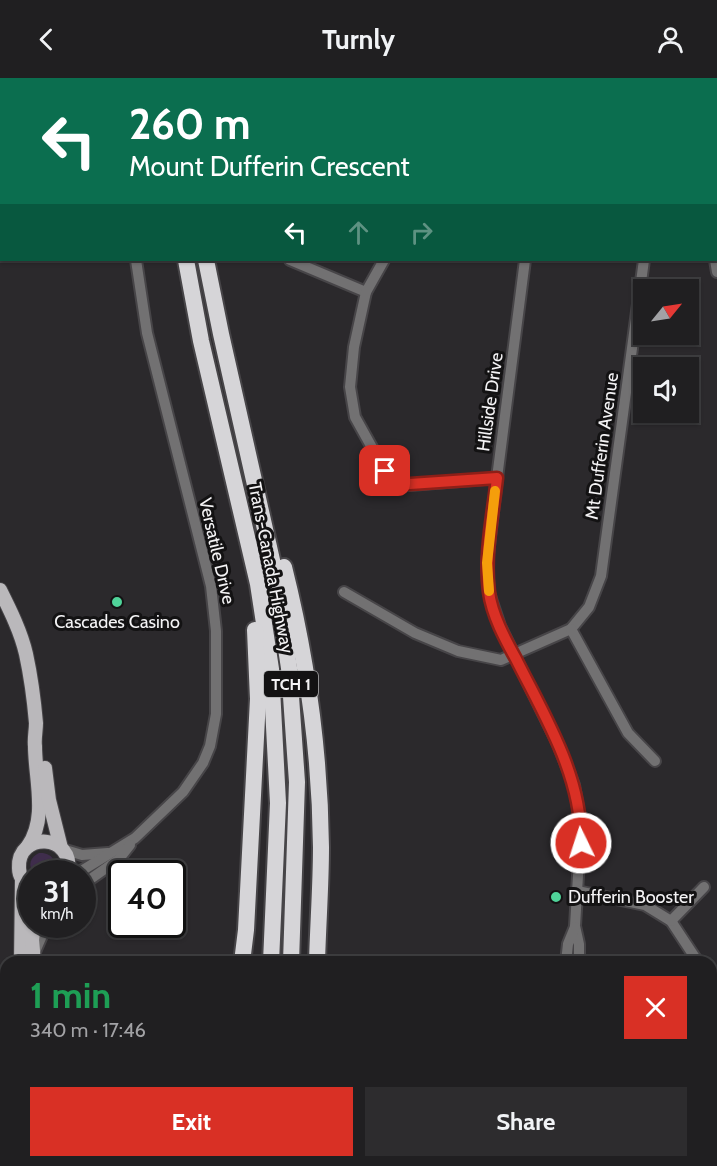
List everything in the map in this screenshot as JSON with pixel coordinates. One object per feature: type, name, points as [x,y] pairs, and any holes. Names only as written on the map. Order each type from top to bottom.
[{"type":"highway","name":"Trans-Canada Highway","points":[[186,261],[201,341],[258,584],[271,669],[278,803],[271,956]]},
{"type":"highway","name":"Trans-Canada Highway","points":[[206,261],[220,334],[282,610],[293,705],[297,782],[291,956]]},
{"type":"highway","points":[[255,482],[284,567],[313,715],[321,848],[317,956]]},
{"type":"highway","points":[[243,956],[258,699],[255,632],[247,585],[247,537]]},
{"type":"main road","points":[[0,590],[9,606],[25,652],[49,800],[61,848],[68,860]]},
{"type":"main road","points":[[20,860],[35,836],[39,812],[34,745],[36,725]]},
{"type":"main road","points":[[28,846],[48,841],[61,848]]},
{"type":"main road","points":[[28,938],[29,956]]},
{"type":"main road","points":[[30,956],[32,938]]},
{"type":"street","name":"Versatile Drive","points":[[96,862],[135,838],[183,792],[203,763],[212,738],[216,714],[217,654],[211,586],[147,333],[136,261]]},
{"type":"street","points":[[292,261],[366,292]]},
{"type":"street","points":[[383,261],[366,292],[354,346],[350,387],[355,417],[385,471],[395,481],[410,484],[497,478]]},
{"type":"street","name":"Hillside Drive","points":[[525,261],[487,563],[489,593],[500,626],[558,744],[574,785],[581,825],[575,926],[579,956]]},
{"type":"street","name":"Mt Dufferin Avenue","points":[[572,629],[589,608],[601,576],[644,261]]},
{"type":"street","points":[[344,592],[415,633],[458,651],[501,660],[572,629],[628,733],[655,761]]},
{"type":"street","points":[[96,875],[119,859],[135,838]]},
{"type":"street","name":"Versatile Drive","points":[[61,848],[82,855],[114,852]]},
{"type":"street","points":[[671,921],[704,887]]},
{"type":"street","points":[[577,891],[645,906],[671,921],[694,956]]},
{"type":"street","name":"Hillside Drive","points":[[567,956],[568,944],[575,926]]},
{"type":"street","points":[[31,956],[40,938]]},
{"type":"shaded area","points":[[39,853],[44,853],[54,860],[32,860]]},
{"type":"slow traffic","points":[[489,591],[487,563],[495,491]]},
{"type":"place","name":"Cascades Casino","points":[[117,602]]},
{"type":"place","name":"Dufferin Booster","points":[[556,897]]},
{"type":"route","points":[[385,471],[395,481],[410,484],[497,478],[487,563],[489,593],[500,626],[558,744],[574,785],[581,825],[581,843]]}]
